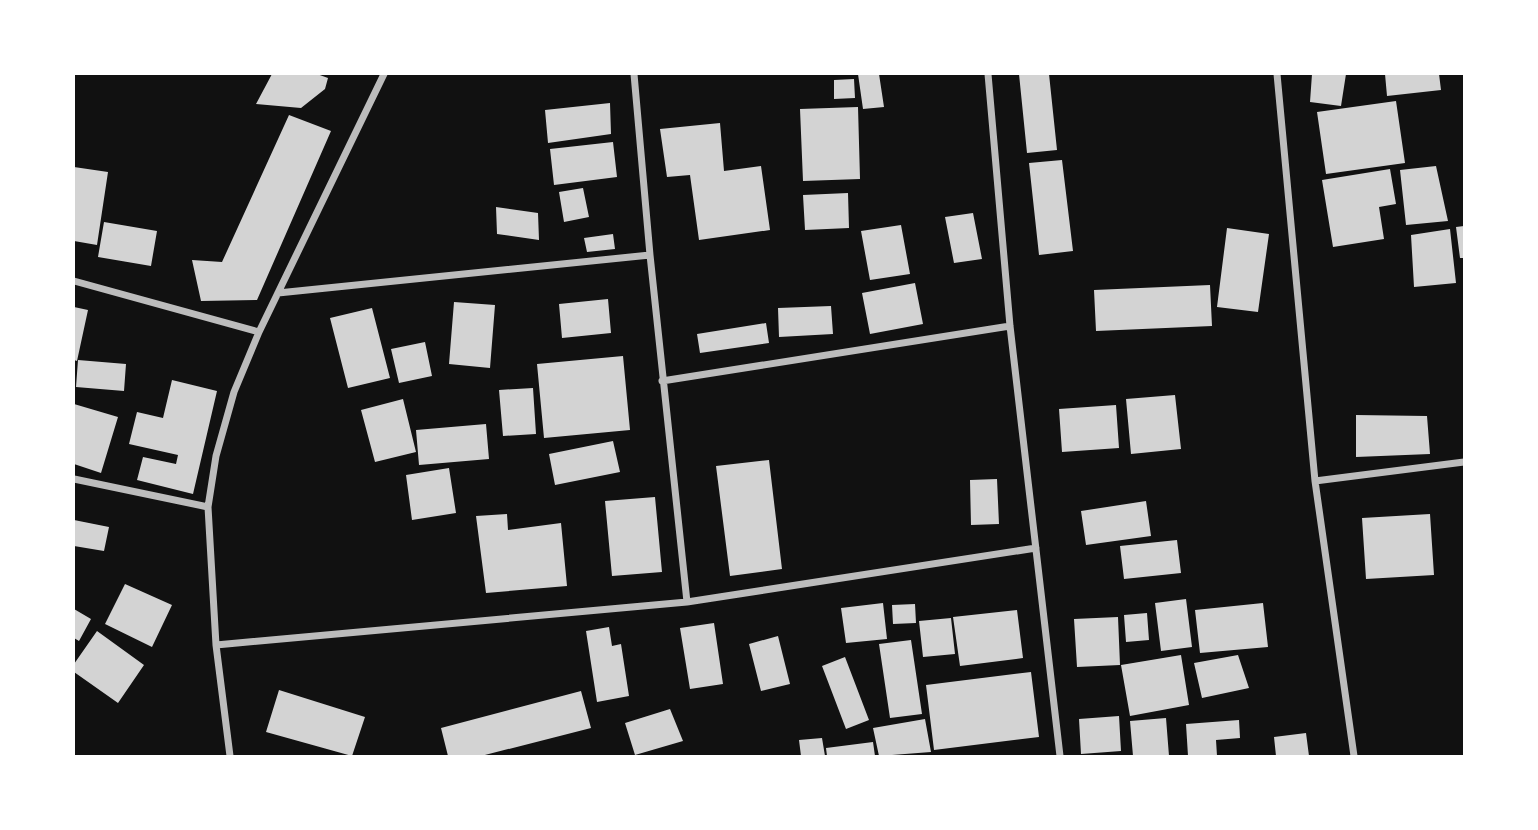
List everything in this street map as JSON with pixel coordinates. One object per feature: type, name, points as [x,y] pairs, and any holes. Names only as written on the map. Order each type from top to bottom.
[{"type":"street","points":[[230,757],[216,645],[208,507],[216,456],[234,392],[259,332],[384,74]]},
{"type":"street","points":[[634,74],[662,381],[687,602]]},
{"type":"street","points":[[988,74],[1010,326],[1060,757]]},
{"type":"street","points":[[1277,74],[1315,481],[1354,757]]},
{"type":"street","points":[[278,293],[650,255]]},
{"type":"street","points":[[74,281],[259,332]]},
{"type":"street","points":[[662,381],[1010,326]]},
{"type":"street","points":[[1315,481],[1465,462]]},
{"type":"street","points":[[74,479],[208,507]]},
{"type":"street","points":[[216,645],[687,602],[1036,548]]},
{"type":"building","points":[[272,74],[317,74],[328,78],[325,89],[301,108],[256,104]]},
{"type":"building","points":[[858,74],[879,74],[884,107],[863,109]]},
{"type":"building","points":[[1019,74],[1049,74],[1057,150],[1027,153]]},
{"type":"building","points":[[1312,74],[1346,74],[1341,106],[1310,102]]},
{"type":"building","points":[[1385,74],[1439,74],[1441,90],[1387,96]]},
{"type":"building","points":[[854,79],[855,98],[834,99],[834,80]]},
{"type":"building","points":[[1396,101],[1405,163],[1326,174],[1317,112]]},
{"type":"building","points":[[610,103],[611,134],[548,143],[545,110]]},
{"type":"building","points":[[858,107],[860,179],[803,181],[800,109]]},
{"type":"building","points":[[289,115],[331,131],[257,300],[201,301],[192,260],[222,262]]},
{"type":"building","points":[[720,123],[724,171],[761,166],[770,230],[699,240],[690,175],[667,177],[660,129]]},
{"type":"building","points":[[613,142],[617,177],[554,185],[550,149]]},
{"type":"building","points":[[1062,160],[1073,251],[1039,255],[1029,163]]},
{"type":"building","points":[[1436,166],[1448,221],[1406,225],[1400,170]]},
{"type":"building","points":[[74,167],[108,172],[97,245],[74,241]]},
{"type":"building","points":[[1390,169],[1396,204],[1379,207],[1384,239],[1333,247],[1322,180]]},
{"type":"building","points":[[583,188],[589,217],[564,222],[559,192]]},
{"type":"building","points":[[848,193],[849,228],[805,230],[803,195]]},
{"type":"building","points":[[496,207],[538,213],[539,240],[497,234]]},
{"type":"building","points":[[973,213],[982,259],[954,263],[945,217]]},
{"type":"building","points":[[104,222],[157,231],[151,266],[98,257]]},
{"type":"building","points":[[901,225],[910,274],[870,280],[861,231]]},
{"type":"building","points":[[1464,226],[1464,258],[1460,258],[1456,227]]},
{"type":"building","points":[[1227,228],[1269,234],[1258,312],[1217,307]]},
{"type":"building","points":[[1450,229],[1456,283],[1414,287],[1411,235]]},
{"type":"building","points":[[613,234],[615,249],[587,252],[584,238]]},
{"type":"building","points":[[915,283],[923,324],[870,334],[862,293]]},
{"type":"building","points":[[1210,285],[1212,326],[1096,331],[1094,290]]},
{"type":"building","points":[[608,299],[611,333],[562,338],[559,304]]},
{"type":"building","points":[[454,302],[495,305],[490,368],[449,364]]},
{"type":"building","points":[[831,306],[833,334],[779,337],[778,308]]},
{"type":"building","points":[[74,307],[88,310],[77,361],[74,360]]},
{"type":"building","points":[[372,308],[390,378],[348,388],[330,318]]},
{"type":"building","points":[[766,323],[769,343],[700,353],[697,334]]},
{"type":"building","points":[[425,342],[432,376],[399,383],[391,349]]},
{"type":"building","points":[[623,356],[630,430],[544,438],[537,364]]},
{"type":"building","points":[[78,360],[126,364],[124,391],[76,387]]},
{"type":"building","points":[[172,380],[217,391],[193,494],[137,480],[143,457],[176,464],[178,455],[129,444],[137,412],[163,418]]},
{"type":"building","points":[[533,388],[536,434],[503,436],[499,390]]},
{"type":"building","points":[[1175,395],[1181,449],[1131,454],[1126,399]]},
{"type":"building","points":[[403,399],[416,452],[375,462],[361,410]]},
{"type":"building","points":[[74,404],[118,417],[101,473],[74,464]]},
{"type":"building","points":[[1116,405],[1119,448],[1062,452],[1059,409]]},
{"type":"building","points":[[1356,415],[1427,416],[1430,454],[1356,457]]},
{"type":"building","points":[[486,424],[489,459],[419,465],[416,430]]},
{"type":"building","points":[[613,441],[620,472],[555,485],[549,454]]},
{"type":"building","points":[[769,460],[782,569],[730,576],[716,466]]},
{"type":"building","points":[[449,468],[456,513],[412,520],[406,475]]},
{"type":"building","points":[[997,479],[999,524],[971,525],[970,480]]},
{"type":"building","points":[[655,497],[662,572],[612,576],[605,501]]},
{"type":"building","points":[[1146,501],[1151,536],[1086,545],[1081,511]]},
{"type":"building","points":[[507,514],[508,530],[561,523],[567,586],[486,593],[476,516]]},
{"type":"building","points":[[1430,514],[1434,575],[1366,579],[1362,518]]},
{"type":"building","points":[[74,520],[109,527],[104,551],[74,546]]},
{"type":"building","points":[[1177,540],[1181,573],[1124,579],[1120,546]]},
{"type":"building","points":[[125,584],[172,605],[152,647],[105,624]]},
{"type":"building","points":[[1186,599],[1192,647],[1161,651],[1155,603]]},
{"type":"building","points":[[883,603],[887,639],[846,643],[841,608]]},
{"type":"building","points":[[1263,603],[1268,647],[1200,653],[1195,610]]},
{"type":"building","points":[[915,604],[916,623],[893,624],[892,605]]},
{"type":"building","points":[[74,609],[91,619],[79,641],[74,638]]},
{"type":"building","points":[[1017,610],[1023,658],[960,666],[953,617]]},
{"type":"building","points":[[1147,613],[1149,640],[1126,642],[1124,615]]},
{"type":"building","points":[[1118,617],[1120,665],[1077,667],[1074,619]]},
{"type":"building","points":[[951,618],[955,654],[923,657],[919,621]]},
{"type":"building","points":[[714,623],[723,684],[690,689],[680,628]]},
{"type":"building","points":[[609,627],[612,646],[621,644],[629,696],[597,702],[586,631]]},
{"type":"building","points":[[97,631],[144,665],[118,703],[74,672],[74,664]]},
{"type":"building","points":[[778,636],[790,684],[761,691],[749,644]]},
{"type":"building","points":[[911,640],[922,714],[890,718],[879,644]]},
{"type":"building","points":[[1181,655],[1189,705],[1130,716],[1121,665]]},
{"type":"building","points":[[1238,655],[1249,688],[1202,698],[1194,663]]},
{"type":"building","points":[[845,657],[869,720],[846,729],[822,666]]},
{"type":"building","points":[[1031,672],[1039,737],[934,750],[926,685]]},
{"type":"building","points":[[279,690],[365,717],[352,756],[266,732]]},
{"type":"building","points":[[581,691],[591,728],[481,756],[448,756],[441,728]]},
{"type":"building","points":[[670,709],[683,741],[635,755],[625,723]]},
{"type":"building","points":[[1119,716],[1121,751],[1081,754],[1079,719]]},
{"type":"building","points":[[1166,718],[1169,756],[1133,756],[1130,721]]},
{"type":"building","points":[[925,719],[931,752],[879,756],[873,728]]},
{"type":"building","points":[[1239,720],[1240,738],[1216,740],[1217,756],[1188,756],[1186,724]]},
{"type":"building","points":[[1306,733],[1309,756],[1276,756],[1274,737]]},
{"type":"building","points":[[822,738],[825,756],[801,756],[799,740]]},
{"type":"building","points":[[873,742],[875,756],[827,756],[826,748]]}]
